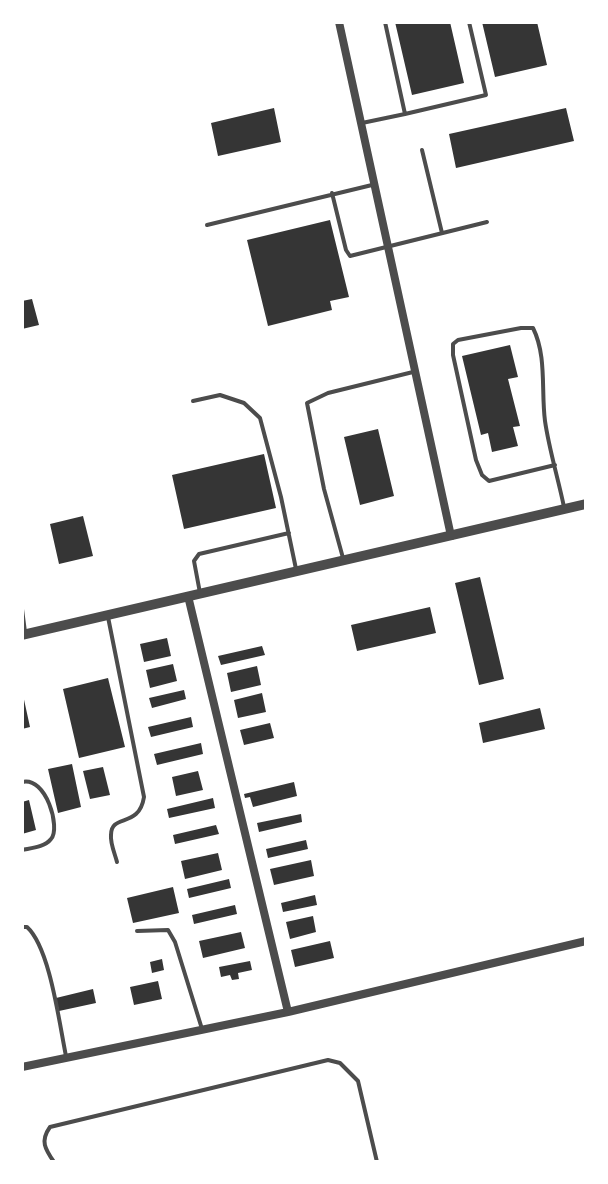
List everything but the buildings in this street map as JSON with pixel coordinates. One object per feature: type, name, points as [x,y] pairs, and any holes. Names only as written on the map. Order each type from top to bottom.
[{"type":"street","points":[[339,22],[451,536]]},
{"type":"street","points":[[24,635],[586,504]]},
{"type":"street","points":[[188,596],[288,1012]]},
{"type":"street","points":[[22,1067],[288,1012],[586,941]]},
{"type":"lane","points":[[385,22],[405,114]]},
{"type":"lane","points":[[362,124],[486,95],[469,22]]},
{"type":"lane","points":[[422,150],[442,233]]},
{"type":"lane","points":[[207,225],[375,184]]},
{"type":"lane","points":[[332,193],[350,256],[487,222]]},
{"type":"lane","points":[[555,465],[489,481],[482,475],[453,344],[458,340],[533,328],[538,338],[545,423],[555,465],[565,509]]},
{"type":"lane","points":[[343,560],[324,489],[307,403],[328,393],[415,372]]},
{"type":"lane","points":[[193,401],[220,395],[244,403],[260,418],[297,571]]},
{"type":"lane","points":[[200,593],[194,561],[199,554],[289,533]]},
{"type":"lane","points":[[22,609],[24,635]]},
{"type":"lane","points":[[107,615],[144,797],[142,810],[113,827],[110,836],[117,862]]},
{"type":"lane","points":[[22,782],[38,785],[46,795],[55,831],[52,839],[43,846],[22,850]]},
{"type":"lane","points":[[22,927],[27,927],[36,935],[45,959],[67,1057]]},
{"type":"lane","points":[[137,931],[168,930],[175,942],[202,1029]]},
{"type":"lane","points":[[54,1162],[43,1143],[50,1127],[328,1060],[340,1063],[358,1081],[377,1162]]}]
